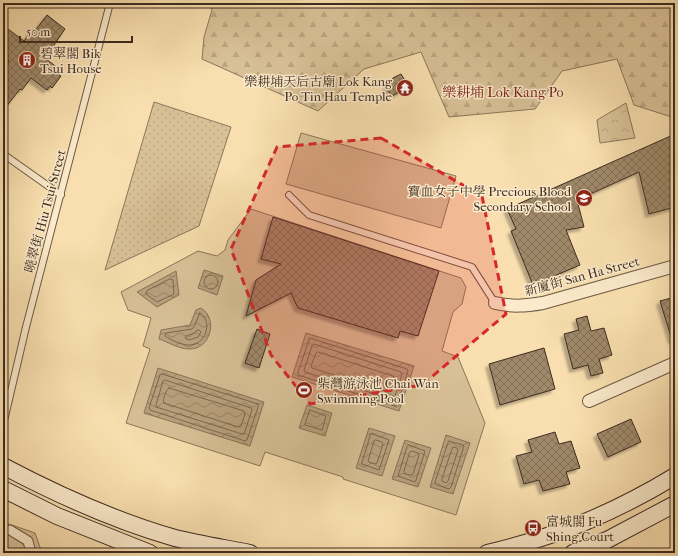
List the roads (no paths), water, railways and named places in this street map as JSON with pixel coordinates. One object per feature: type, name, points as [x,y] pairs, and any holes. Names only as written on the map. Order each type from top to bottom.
[{"type":"main road","points":[[3,466],[62,496],[125,521],[176,538],[250,553]]},
{"type":"main road","points":[[487,553],[542,539],[574,527],[628,503],[675,476]]},
{"type":"main road","points":[[3,489],[124,548],[150,553]]},
{"type":"main road","points":[[573,553],[607,540],[675,504]]},
{"type":"street","name":"新廈街 San Ha Street","points":[[495,303],[511,306],[526,306],[543,303],[675,266]]},
{"type":"street","points":[[589,401],[675,363]]},
{"type":"street","points":[[10,530],[28,541],[31,553]]},
{"type":"lane","name":"曉翠街 Hiu Tsui Street","points":[[3,425],[26,328],[110,3]]},
{"type":"lane","points":[[3,154],[61,195]]},
{"type":"lane","points":[[289,195],[309,215],[472,267],[495,303]]},
{"type":"water","points":[[204,270],[223,276],[217,295],[198,288]]},
{"type":"water","points":[[176,271],[179,295],[157,307],[137,292]]},
{"type":"water","points":[[201,308],[207,313],[211,326],[210,333],[202,345],[196,348],[185,349],[159,339],[161,330],[190,325],[196,310]]},
{"type":"water","points":[[306,333],[414,366],[399,411],[292,377]]},
{"type":"water","points":[[158,368],[264,402],[250,446],[144,413]]},
{"type":"water","points":[[307,405],[332,413],[325,436],[299,428]]},
{"type":"water","points":[[369,428],[395,436],[382,476],[356,468]]},
{"type":"water","points":[[446,435],[470,443],[453,494],[430,487]]},
{"type":"water","points":[[405,440],[431,448],[418,487],[392,479]]},
{"type":"place","name":"碧翠閣 Bik Tsui House","points":[[27,60]]},
{"type":"place","name":"樂耕埔天后古廟 Lok Kang Po Tin Hau Temple","points":[[405,88]]},
{"type":"place","name":"寶血女子中學 Precious Blood Secondary School","points":[[584,198]]},
{"type":"place","name":"柴灣游泳池 Chai Wan Swimming Pool","points":[[304,390]]},
{"type":"place","name":"富城閣 Fu Shing Court","points":[[533,528]]},
{"type":"district","name":"樂耕埔 Lok Kang Po","points":[[503,92]]}]
